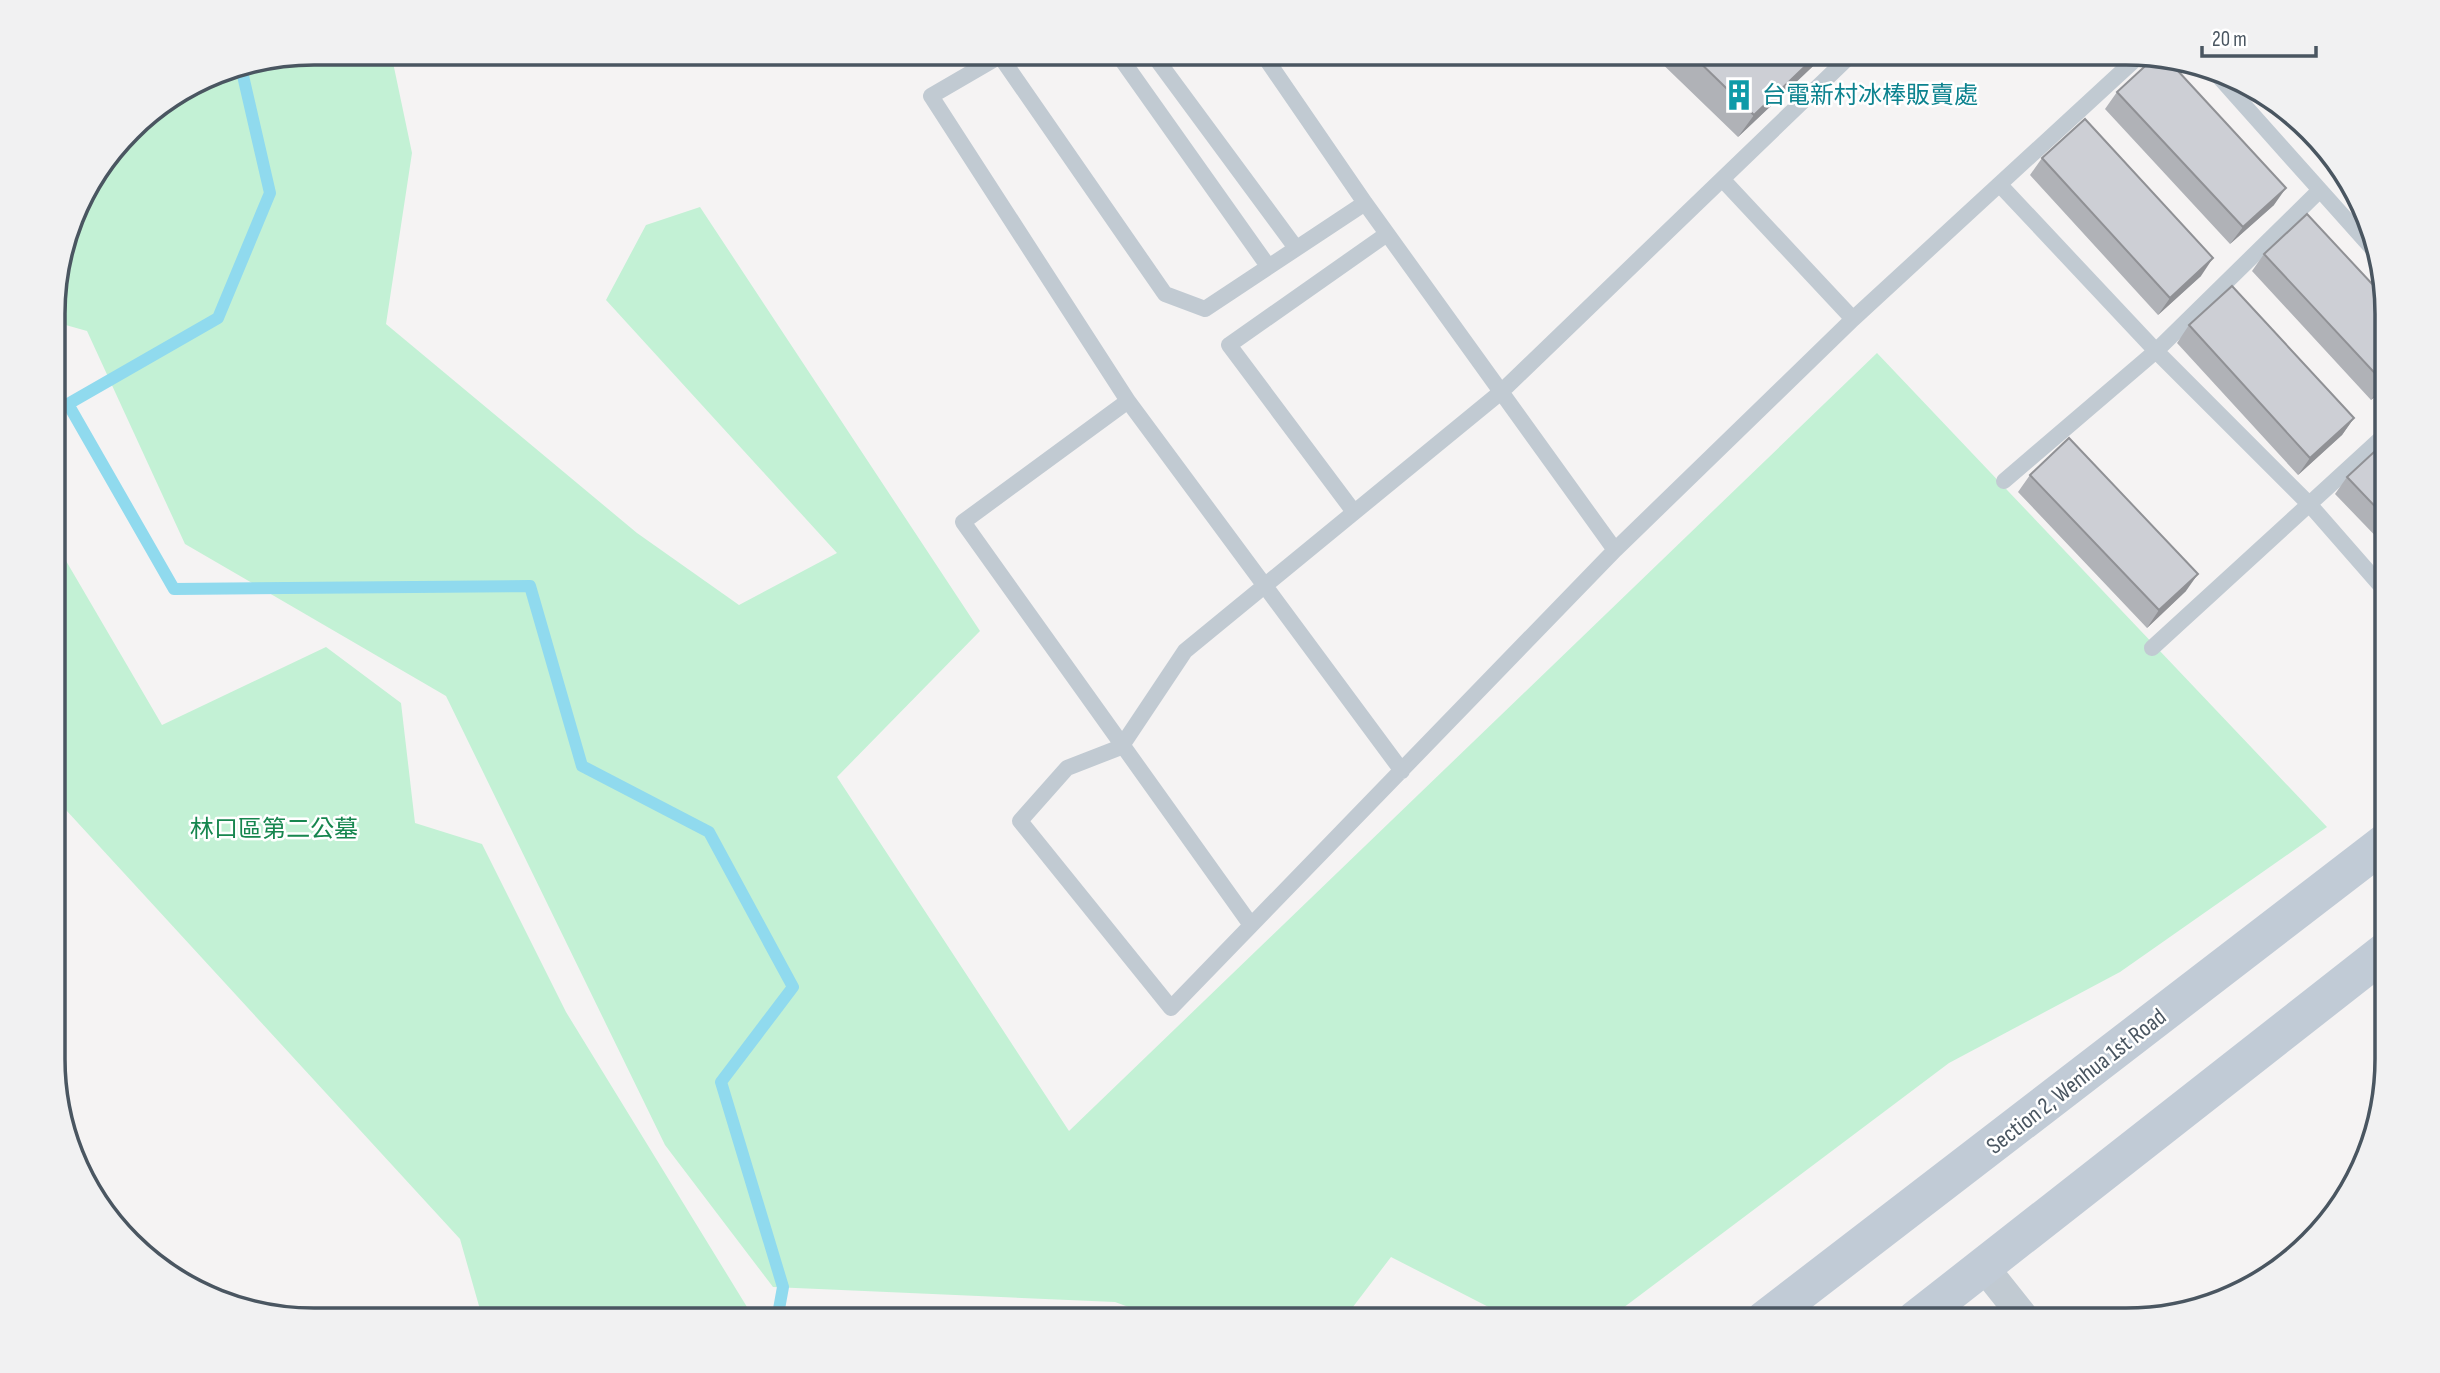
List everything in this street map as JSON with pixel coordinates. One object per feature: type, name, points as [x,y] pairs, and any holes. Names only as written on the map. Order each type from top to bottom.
[{"type":"main road","name":"Section 2, Wenhua 1st Road","points":[[1780,1308],[2375,850]]},
{"type":"main road","points":[[1930,1308],[2375,959]]},
{"type":"street","points":[[1983,1266],[2016,1308]]},
{"type":"lane","points":[[985,65],[931,96],[1128,401],[1402,771]]},
{"type":"lane","points":[[1010,65],[1165,294],[1205,309],[1365,203]]},
{"type":"lane","points":[[1126,65],[1268,266]]},
{"type":"lane","points":[[1162,65],[1296,248]]},
{"type":"lane","points":[[1271,65],[1365,203],[1615,550]]},
{"type":"lane","points":[[1840,65],[1501,392],[1185,651],[1121,747],[1067,768],[1020,821],[1171,1008],[1615,550],[1853,319],[2129,65]]},
{"type":"lane","points":[[2227,86],[2364,239]]},
{"type":"lane","points":[[1723,180],[1853,319]]},
{"type":"lane","points":[[2000,185],[2156,351],[2310,505],[2375,579]]},
{"type":"lane","points":[[2004,481],[2156,351],[2320,190]]},
{"type":"lane","points":[[1354,512],[1229,345],[1387,234]]},
{"type":"lane","points":[[1128,401],[963,522],[1121,747],[1251,925]]},
{"type":"lane","points":[[2152,648],[2375,444]]},
{"type":"green space","points":[[297,65],[394,65],[412,153],[386,324],[637,533],[739,605],[837,553],[606,300],[646,225],[700,207],[980,631],[837,777],[1069,1131],[1877,353],[2327,827],[2120,972],[1949,1063],[1623,1308],[1491,1308],[1391,1257],[1352,1308],[1131,1308],[1115,1302],[773,1287],[665,1145],[446,696],[185,544],[87,331],[65,325],[65,297],[73,249],[98,189],[126,149],[149,126],[203,90],[249,73]]},
{"type":"green space","name":"林口區第二公墓","points":[[65,559],[162,725],[326,647],[401,703],[415,823],[482,844],[566,1012],[748,1308],[480,1308],[460,1239],[65,809]]},
{"type":"building","points":[[1702,65],[1806,65],[1754,115]]},
{"type":"building","points":[[2146,65],[2178,70],[2286,188],[2243,227],[2117,92]]},
{"type":"building","points":[[2085,119],[2213,258],[2170,298],[2042,158]]},
{"type":"building","points":[[2307,214],[2374,286],[2375,373],[2264,254]]},
{"type":"building","points":[[2232,286],[2354,418],[2310,458],[2189,325]]},
{"type":"building","points":[[2069,438],[2198,574],[2159,610],[2030,475]]},
{"type":"building","points":[[2375,451],[2375,506],[2347,477]]},
{"type":"waterway","points":[[243,75],[270,193],[218,318],[68,404],[174,589],[530,586],[582,766],[709,832],[793,987],[721,1082],[783,1287],[779,1308]]},
{"type":"place","name":"台電新村冰棒販賣處","points":[[1739,95]]}]
